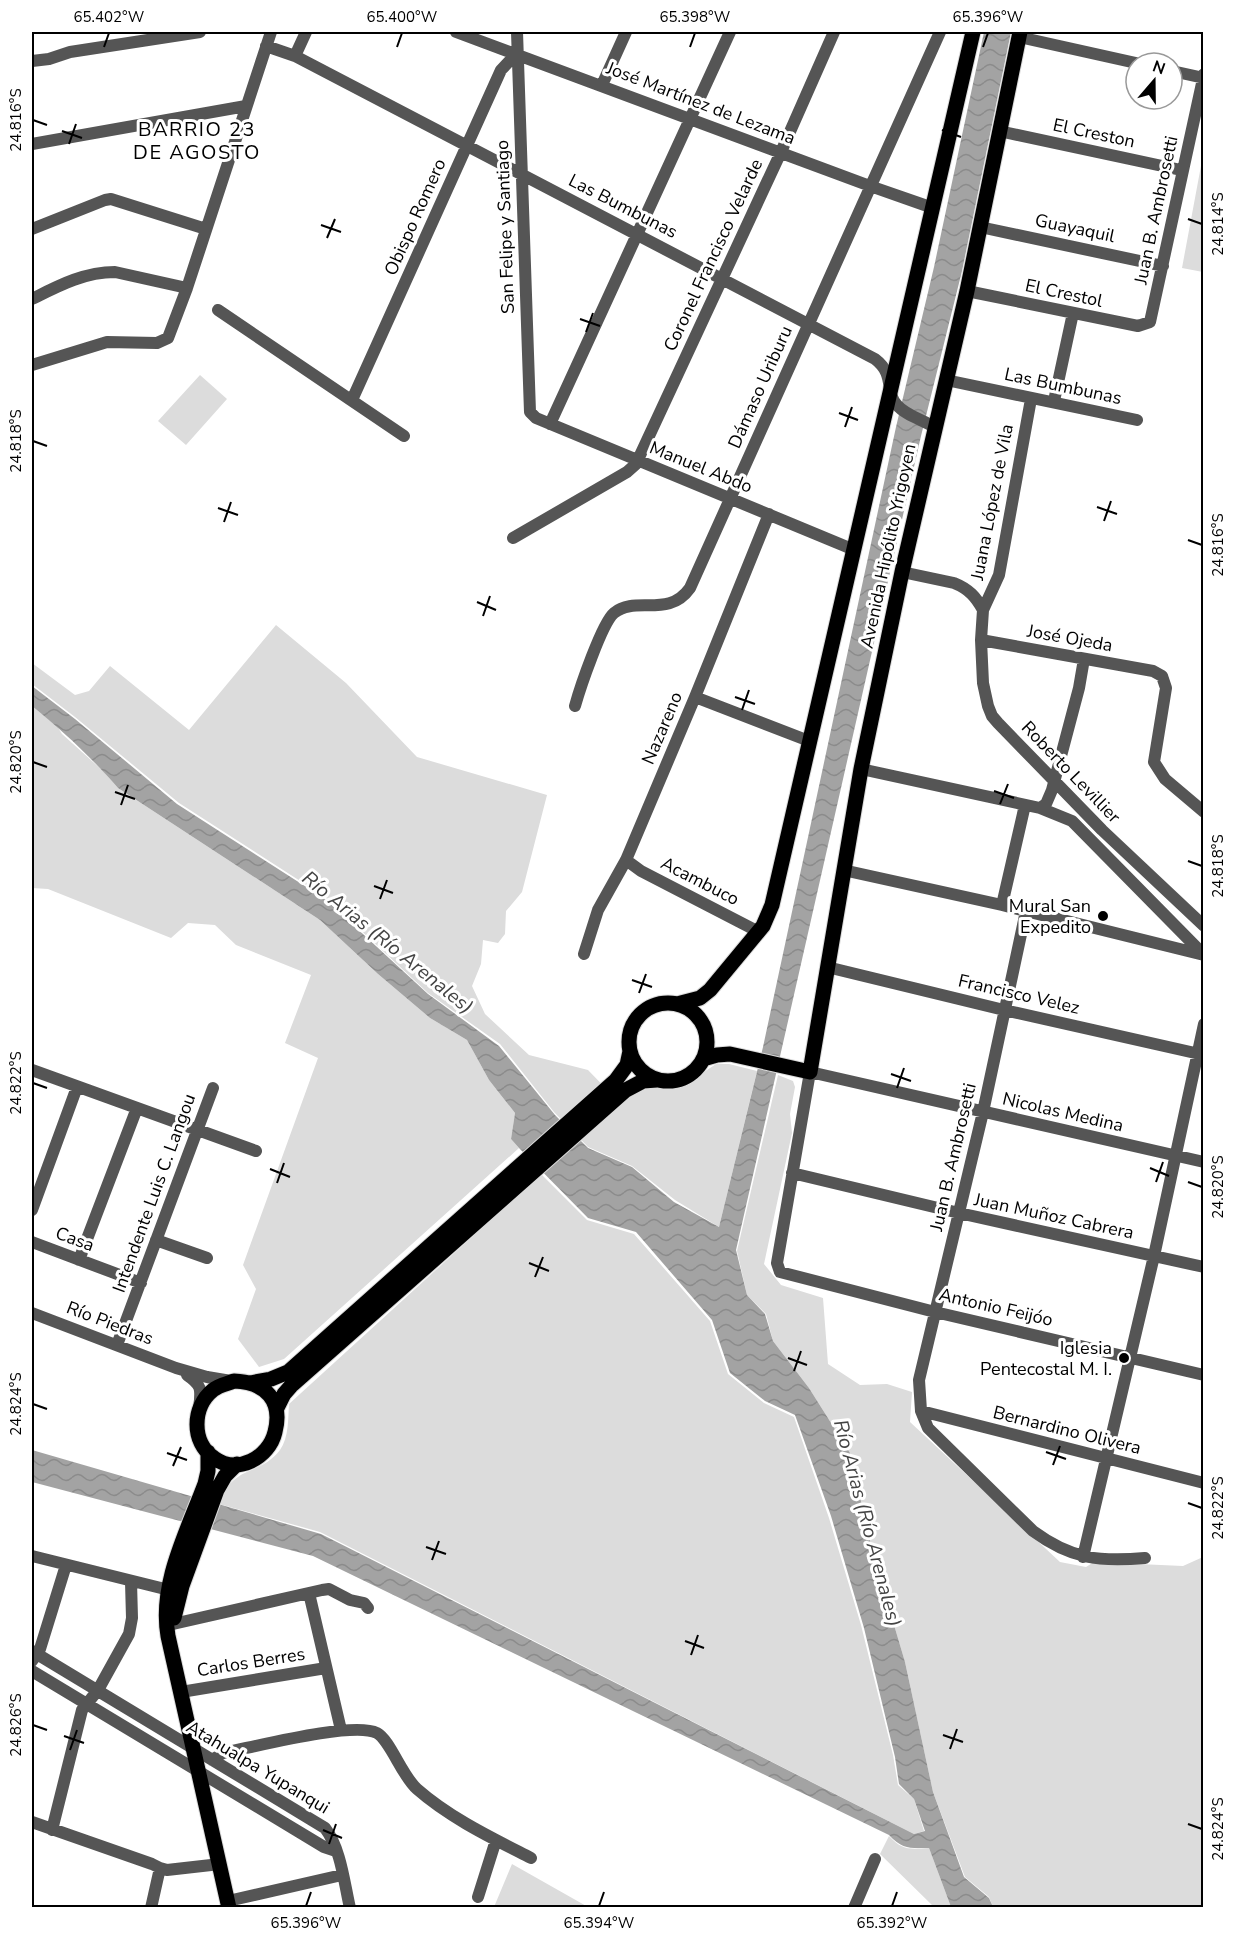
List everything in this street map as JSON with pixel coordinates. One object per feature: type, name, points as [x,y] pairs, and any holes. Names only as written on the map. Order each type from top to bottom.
[{"type":"main road","name":"Avenida Hipólito Yrigoyen","points":[[677,1004],[705,995],[759,932],[772,905],[852,549],[973,32]]},
{"type":"main road","name":"Avenida Hipólito Yrigoyen","points":[[810,1072],[861,769],[931,424],[946,380],[967,291],[1019,34]]},
{"type":"main road","points":[[621,1085],[630,1051],[631,1029],[636,1019],[654,1005],[677,1004],[693,1012],[699,1018],[711,1042],[736,1056]]},
{"type":"main road","points":[[505,1186],[291,1386],[277,1408],[277,1425],[270,1446],[255,1461],[237,1464],[220,1462],[208,1452],[197,1433],[196,1421],[199,1410],[211,1391],[234,1381],[250,1383],[271,1379],[288,1372],[621,1085],[643,1081],[675,1081],[684,1078],[699,1067],[707,1043],[706,1034]]},
{"type":"main road","points":[[630,1051],[640,1069],[657,1080]]},
{"type":"main road","points":[[703,1059],[717,1054],[736,1056],[810,1072]]},
{"type":"main road","points":[[250,1383],[268,1394],[277,1408]]},
{"type":"main road","points":[[208,1452],[211,1487],[169,1590],[167,1629],[229,1904]]},
{"type":"main road","points":[[211,1487],[237,1464]]},
{"type":"main road","points":[[173,1654],[173,1624],[192,1538]]},
{"type":"street","points":[[32,61],[49,59],[70,52],[200,32]]},
{"type":"street","points":[[32,365],[107,342],[157,343],[165,340],[171,333],[271,32]]},
{"type":"street","points":[[295,56],[306,32]]},
{"type":"street","name":"José Martínez de Lezama","points":[[456,32],[933,208]]},
{"type":"street","points":[[602,85],[626,32]]},
{"type":"street","points":[[550,424],[730,32]]},
{"type":"street","name":"Coronel Francisco Velarde","points":[[638,460],[834,32]]},
{"type":"street","name":"Dámaso Uriburu","points":[[575,706],[583,678],[610,617],[624,608],[675,602],[685,595],[695,579],[940,32]]},
{"type":"street","name":"San Felipe y Santiago","points":[[518,34],[528,407],[536,418]]},
{"type":"street","points":[[1019,34],[1124,60]]},
{"type":"street","name":"Las Bumbunas","points":[[266,46],[295,56],[875,359],[888,373],[892,395],[898,407]]},
{"type":"street","name":"Obispo Romero","points":[[352,400],[501,70],[517,53]]},
{"type":"street","points":[[1184,73],[1203,77]]},
{"type":"street","name":"Juan B. Ambrosetti","points":[[1152,320],[1181,170],[1203,77]]},
{"type":"street","points":[[32,144],[246,106]]},
{"type":"street","name":"El Creston","points":[[999,130],[1181,170]]},
{"type":"street","points":[[32,229],[105,200],[111,200],[206,229]]},
{"type":"street","name":"Guayaquil","points":[[980,226],[1163,266]]},
{"type":"street","points":[[32,299],[76,278],[106,272],[187,288]]},
{"type":"street","name":"El Crestol","points":[[967,291],[1138,326],[1147,325],[1152,320]]},
{"type":"street","points":[[218,310],[404,436]]},
{"type":"street","points":[[1054,401],[1073,313]]},
{"type":"street","name":"Las Bumbunas","points":[[946,380],[1137,420]]},
{"type":"street","name":"Juana López de Vila","points":[[983,610],[999,575],[1031,399]]},
{"type":"street","points":[[883,420],[888,411],[898,407],[931,424]]},
{"type":"street","name":"Manuel Abdo","points":[[536,418],[852,549]]},
{"type":"street","points":[[513,538],[627,472],[638,460]]},
{"type":"street","name":"Nazareno","points":[[584,954],[598,910],[626,860],[769,514]]},
{"type":"street","points":[[902,572],[962,586],[976,598],[983,610]]},
{"type":"street","name":"Roberto Levillier","points":[[983,610],[981,640],[983,683],[992,716],[1102,830],[1203,926]]},
{"type":"street","name":"José Ojeda","points":[[981,640],[1153,671],[1162,676],[1166,688],[1154,762],[1165,779],[1203,812]]},
{"type":"street","points":[[861,769],[1040,808],[1046,804],[1055,781],[1079,688],[1084,658]]},
{"type":"street","points":[[695,697],[808,741]]},
{"type":"street","points":[[1002,905],[1024,805]]},
{"type":"street","name":"Roberto Levillier","points":[[1040,808],[1072,821],[1203,955]]},
{"type":"street","name":"Acambuco","points":[[626,860],[641,871],[759,932]]},
{"type":"street","points":[[843,870],[1002,905],[1203,955]]},
{"type":"street","name":"Juan B. Ambrosetti","points":[[921,1411],[919,1380],[983,1112],[1026,911]]},
{"type":"street","name":"Francisco Velez","points":[[827,967],[1200,1054]]},
{"type":"street","points":[[1083,1557],[1200,1054],[1203,1024]]},
{"type":"street","points":[[32,1070],[256,1151]]},
{"type":"street","points":[[792,1173],[810,1072]]},
{"type":"street","name":"Nicolas Medina","points":[[810,1072],[1203,1162]]},
{"type":"street","points":[[32,1210],[77,1087]]},
{"type":"street","name":"Intendente Luis C. Langou","points":[[117,1345],[213,1088]]},
{"type":"street","points":[[79,1260],[137,1108]]},
{"type":"street","name":"Juan Muñoz Cabrera","points":[[792,1173],[1203,1267]]},
{"type":"street","name":"Antonio Feijóo","points":[[792,1173],[777,1263],[780,1272],[936,1312],[1203,1375]]},
{"type":"street","points":[[156,1240],[207,1258]]},
{"type":"street","name":"Casa","points":[[32,1242],[141,1283]]},
{"type":"street","name":"Río Piedras","points":[[32,1313],[176,1368]]},
{"type":"street","points":[[176,1368],[207,1377],[234,1381]]},
{"type":"street","points":[[176,1368],[198,1383],[199,1410]]},
{"type":"street","points":[[921,1411],[928,1428],[1033,1531],[1062,1550],[1083,1557],[1144,1558]]},
{"type":"street","name":"Bernardino Olivera","points":[[921,1411],[1203,1483]]},
{"type":"street","points":[[32,1556],[169,1590]]},
{"type":"street","points":[[33,1656],[66,1565]]},
{"type":"street","points":[[52,1830],[80,1716],[86,1704],[98,1690],[129,1634],[132,1618],[131,1582]]},
{"type":"street","points":[[173,1624],[329,1589],[350,1600],[364,1603],[368,1608]]},
{"type":"street","points":[[309,1593],[341,1730]]},
{"type":"street","name":"Atahualpa Yupanqui","points":[[33,1656],[98,1690],[325,1828],[336,1851]]},
{"type":"street","name":"Carlos Berres","points":[[181,1692],[326,1668]]},
{"type":"street","name":"Atahualpa Yupanqui","points":[[32,1671],[324,1847],[336,1851]]},
{"type":"street","points":[[212,1760],[223,1753],[341,1730],[361,1729],[378,1734],[384,1738],[403,1774],[417,1790],[463,1822],[531,1858]]},
{"type":"street","points":[[32,1822],[152,1864],[160,1869],[220,1864]]},
{"type":"street","points":[[478,1897],[496,1840]]},
{"type":"street","points":[[336,1851],[350,1908]]},
{"type":"street","points":[[854,1908],[874,1859]]},
{"type":"street","points":[[151,1908],[160,1869]]},
{"type":"street","points":[[229,1904],[342,1875]]},
{"type":"shaded area","points":[[1203,155],[1204,272],[1182,268]]},
{"type":"shaded area","points":[[200,375],[227,399],[186,445],[158,421]]},
{"type":"shaded area","points":[[276,625],[346,683],[417,757],[547,795],[522,892],[506,911],[505,934],[498,943],[483,940],[481,964],[472,986],[485,1014],[529,1055],[588,1070],[621,1104],[638,1090],[646,1087],[680,1088],[716,1064],[729,1064],[757,1071],[719,1227],[675,1200],[632,1166],[588,1147],[554,1112],[500,1044],[428,993],[325,897],[179,803],[32,684],[32,663],[75,695],[89,691],[110,666],[189,730]]},
{"type":"shaded area","points":[[32,706],[57,726],[62,734],[102,770],[118,788],[320,920],[430,1018],[467,1040],[489,1080],[515,1113],[511,1139],[519,1148],[284,1359],[259,1367],[238,1339],[256,1289],[243,1265],[318,1058],[285,1043],[311,975],[236,945],[215,925],[188,923],[171,938],[48,889],[32,888]]},
{"type":"shaded area","points":[[778,1075],[793,1081],[795,1087],[790,1114],[792,1133],[764,1264],[781,1285],[823,1298],[828,1364],[860,1385],[887,1384],[912,1392],[910,1422],[1060,1562],[1086,1567],[1094,1562],[1183,1566],[1203,1557],[1203,1907],[993,1907],[989,1897],[965,1877],[933,1792],[905,1662],[873,1554],[850,1453],[809,1388],[773,1341],[766,1314],[747,1295],[737,1251]]},
{"type":"shaded area","points":[[541,1174],[587,1220],[634,1234],[710,1321],[728,1374],[764,1403],[794,1417],[829,1518],[861,1625],[893,1755],[898,1785],[914,1799],[924,1831],[914,1834],[320,1532],[219,1504],[224,1491],[231,1482],[263,1464],[280,1450],[287,1434],[289,1404]]},
{"type":"shaded area","points":[[889,1836],[907,1848],[929,1848],[951,1907],[934,1907],[880,1854]]},
{"type":"shaded area","points":[[512,1864],[588,1907],[494,1907]]},
{"type":"water","points":[[984,32],[1011,32],[962,271],[921,436],[736,1250],[747,1295],[765,1314],[773,1341],[809,1388],[850,1453],[873,1554],[905,1662],[933,1792],[964,1877],[989,1898],[993,1907],[951,1907],[929,1848],[903,1846],[889,1835],[313,1556],[32,1482],[32,1450],[321,1534],[914,1834],[925,1831],[914,1799],[899,1784],[895,1757],[864,1628],[831,1516],[795,1415],[765,1401],[730,1373],[712,1320],[636,1232],[588,1218],[511,1139],[515,1113],[489,1080],[467,1040],[430,1018],[320,920],[118,788],[54,724],[32,706],[32,686],[177,804],[325,899],[428,994],[499,1046],[555,1115],[588,1148],[632,1167],[674,1202],[719,1227],[763,1047],[896,427],[934,267]]},
{"type":"place","name":"Mural San Expedito","points":[[1103,916]]},
{"type":"place","name":"Iglesia Pentecostal M. I.","points":[[1124,1358]]},
{"type":"district","name":"BARRIO 23 DE AGOSTO","points":[[197,140]]},
{"type":"water label","name":"Río Arias (Río Arenales)","points":[[388,942]]},
{"type":"water label","name":"Río Arias (Río Arenales)","points":[[868,1523]]}]
